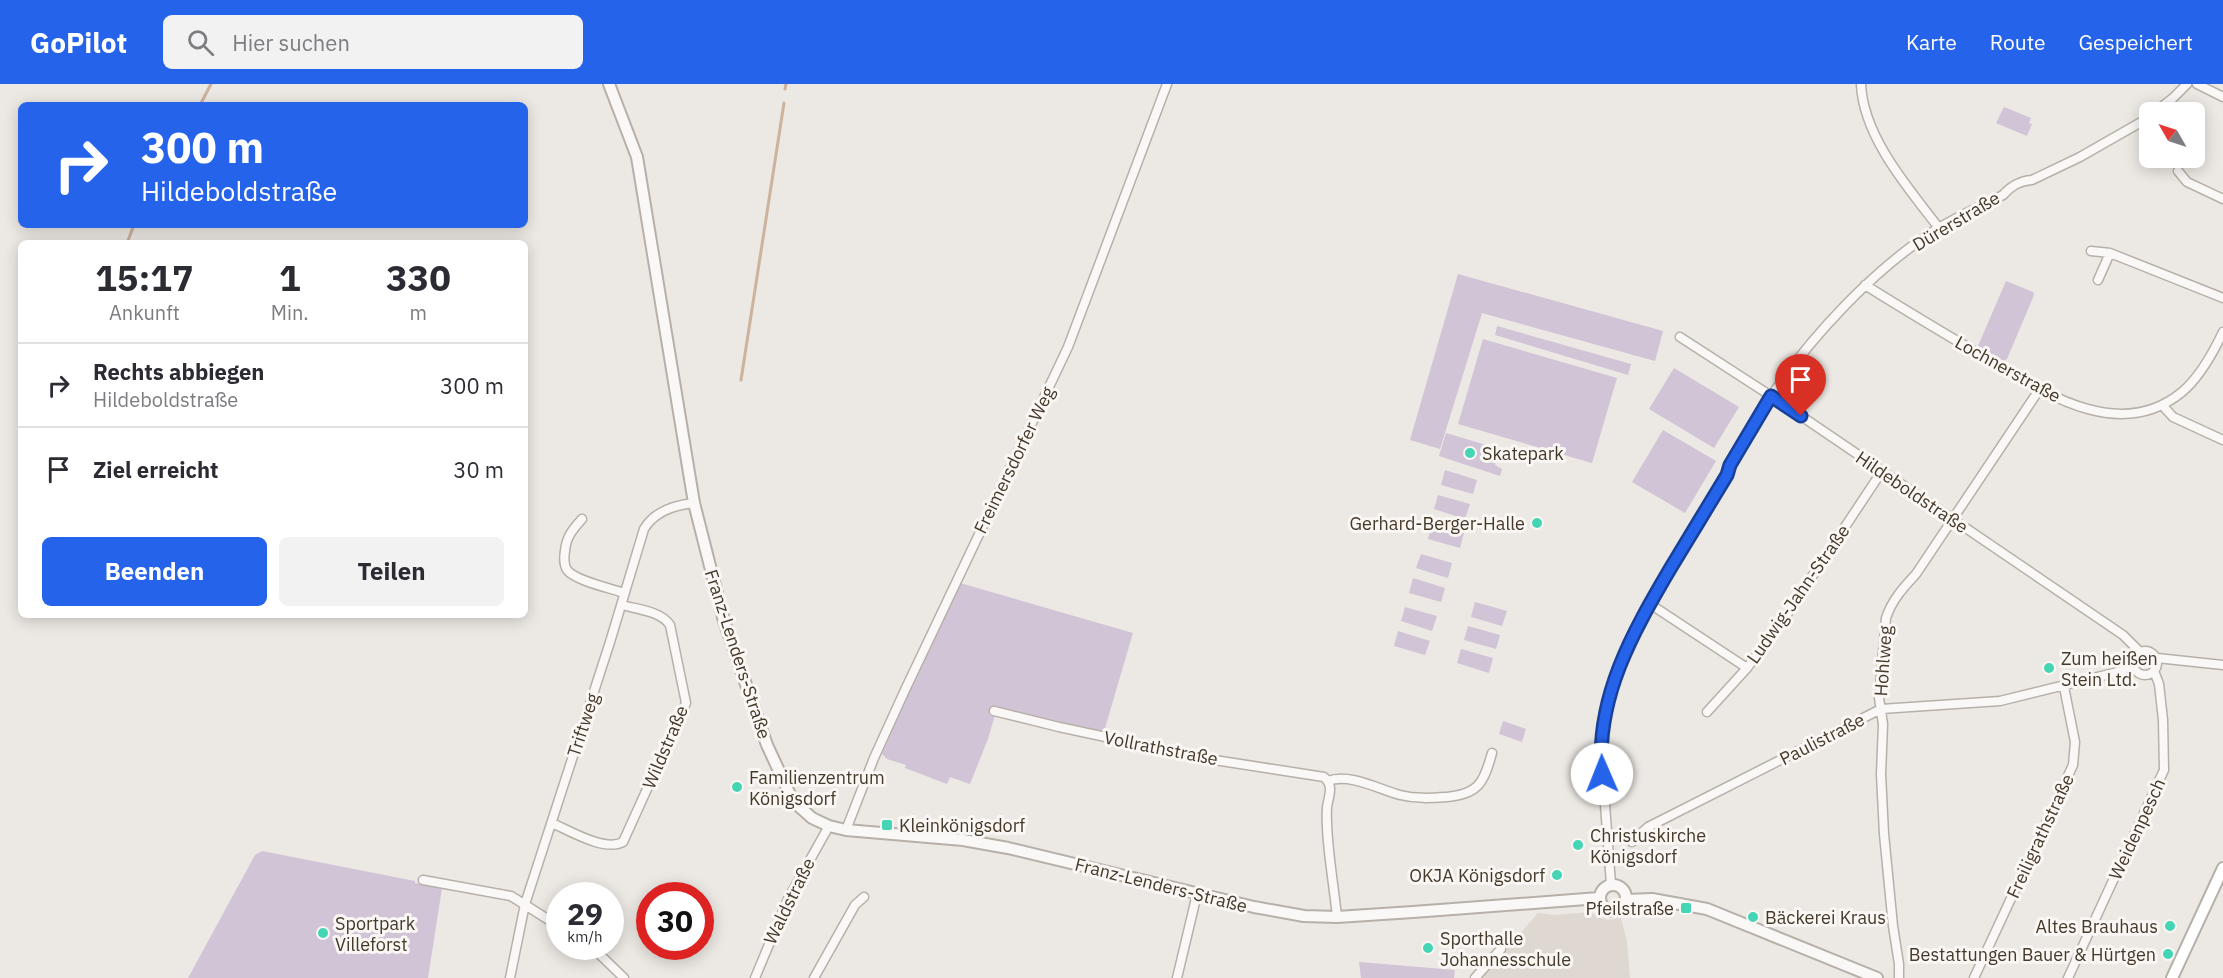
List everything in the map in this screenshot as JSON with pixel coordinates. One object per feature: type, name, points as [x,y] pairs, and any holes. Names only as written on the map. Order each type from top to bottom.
[{"type":"main road","points":[[2172,978],[2223,868]]},
{"type":"street","name":"Franz-Lenders-Straße","points":[[609,84],[637,157],[694,503],[724,621],[767,745],[793,801],[812,818],[829,826],[846,830],[963,840],[1008,848],[1197,894],[1304,916],[1337,917],[1599,898]]},
{"type":"street","name":"Freimersdorfer Weg","points":[[846,830],[900,700],[1068,347],[1167,84]]},
{"type":"street","points":[[1861,84],[1868,118],[1878,140],[1939,228]]},
{"type":"street","points":[[2170,102],[2187,84]]},
{"type":"street","points":[[2198,84],[2223,97]]},
{"type":"street","name":"Dürerstraße","points":[[1771,396],[1810,345],[1864,285],[1939,228],[2003,195],[2010,187],[2032,180],[2080,157],[2139,123]]},
{"type":"street","points":[[2178,171],[2187,182],[2223,199]]},
{"type":"street","points":[[2091,251],[2110,253],[2223,298]]},
{"type":"street","points":[[2098,280],[2110,253]]},
{"type":"street","name":"Lochnerstraße","points":[[1864,285],[2039,390],[2080,408],[2102,414],[2135,412],[2162,405],[2183,392],[2198,374],[2223,332]]},
{"type":"street","name":"Hildeboldstraße","points":[[1680,337],[1771,396],[2123,635],[2140,652]]},
{"type":"street","name":"Hohlweg","points":[[1899,978],[1884,834],[1881,774],[1883,724],[1879,698],[1886,618],[1899,591],[1916,574],[2039,390]]},
{"type":"street","points":[[1611,884],[1601,764],[1602,733],[1615,676],[1628,645],[1650,604],[1771,396]]},
{"type":"street","points":[[2162,405],[2173,417],[2223,440]]},
{"type":"street","name":"Ludwig-Jahn-Straße","points":[[1707,712],[1747,668],[1787,614],[1882,471]]},
{"type":"street","name":"Triftweg","points":[[510,978],[525,904],[649,521],[672,508],[694,503]]},
{"type":"street","points":[[582,519],[571,531],[566,544],[564,558],[567,569],[577,577],[624,593]]},
{"type":"street","points":[[1650,604],[1747,668]]},
{"type":"street","name":"Wildstraße","points":[[552,823],[606,846],[623,842],[686,703],[670,625],[657,615],[622,605]]},
{"type":"street","points":[[2134,668],[2133,661],[2140,652],[2148,651],[2157,658],[2223,665]]},
{"type":"street","points":[[2154,671],[2157,658]]},
{"type":"street","name":"Paulistraße","points":[[1632,842],[1648,827],[1881,709],[2000,701],[2134,668],[2144,675],[2154,671]]},
{"type":"street","name":"Weidenpesch","points":[[2068,978],[2164,770],[2163,720],[2159,684],[2154,671]]},
{"type":"street","name":"Freiligrathstraße","points":[[1974,978],[2073,765],[2075,742],[2064,687]]},
{"type":"street","name":"Vollrathstraße","points":[[994,711],[1208,759],[1318,775],[1328,781],[1341,777],[1401,795],[1424,799],[1458,795],[1475,790],[1486,775],[1492,753]]},
{"type":"street","points":[[1328,781],[1331,791],[1327,817],[1337,917]]},
{"type":"street","name":"Waldstraße","points":[[754,978],[788,899],[829,826]]},
{"type":"street","points":[[423,880],[511,896],[546,918]]},
{"type":"street","points":[[1611,884],[1622,888],[1626,900],[1622,908],[1614,911],[1602,906],[1599,898],[1604,887],[1611,884]]},
{"type":"street","points":[[1177,978],[1197,894]]},
{"type":"street","points":[[814,978],[855,904],[864,897]]},
{"type":"street","points":[[1626,900],[1660,900],[1707,909],[1877,978]]},
{"type":"street","points":[[1475,978],[1501,949]]},
{"type":"street","points":[[605,960],[624,978]]},
{"type":"shaded area","points":[[2004,107],[2031,118],[2029,123],[2032,124],[2027,136],[1996,123]]},
{"type":"shaded area","points":[[1458,274],[1663,331],[1655,361],[1482,313],[1440,449],[1410,440]]},
{"type":"shaded area","points":[[2006,281],[2033,292],[2034,295],[2007,359],[2004,361],[1978,346]]},
{"type":"shaded area","points":[[1497,326],[1631,364],[1628,375],[1495,335]]},
{"type":"shaded area","points":[[1483,339],[1617,378],[1592,463],[1458,424]]},
{"type":"shaded area","points":[[1674,368],[1739,407],[1714,448],[1649,409]]},
{"type":"shaded area","points":[[1663,430],[1716,461],[1685,513],[1632,482]]},
{"type":"shaded area","name":"Skatepark","points":[[1446,433],[1500,449],[1495,465],[1502,469],[1500,476],[1439,456]]},
{"type":"shaded area","points":[[1445,470],[1477,480],[1473,494],[1441,485]]},
{"type":"shaded area","points":[[1438,495],[1470,504],[1465,519],[1434,509]]},
{"type":"shaded area","points":[[1432,524],[1464,533],[1460,548],[1428,539]]},
{"type":"shaded area","points":[[1421,554],[1452,563],[1448,578],[1416,568]]},
{"type":"shaded area","points":[[1413,578],[1445,588],[1441,602],[1409,593]]},
{"type":"shaded area","points":[[960,583],[1133,633],[1105,728],[1098,732],[997,708],[988,739],[970,784],[950,777],[947,784],[905,768],[906,765],[887,759],[882,754],[910,687]]},
{"type":"shaded area","points":[[1475,602],[1507,611],[1502,626],[1471,617]]},
{"type":"shaded area","points":[[1405,607],[1437,616],[1432,631],[1401,621]]},
{"type":"shaded area","points":[[1468,626],[1500,635],[1496,649],[1464,640]]},
{"type":"shaded area","points":[[1398,631],[1430,641],[1425,655],[1394,646]]},
{"type":"shaded area","points":[[1461,649],[1493,658],[1489,673],[1457,663]]},
{"type":"shaded area","points":[[1503,721],[1526,729],[1522,742],[1499,734]]},
{"type":"shaded area","name":"Sportpark Villeforst","points":[[262,851],[442,888],[428,978],[188,978],[255,855]]},
{"type":"shaded area","points":[[1590,912],[1607,920],[1621,918],[1627,942],[1630,978],[1481,978],[1538,913],[1555,915]]},
{"type":"shaded area","points":[[1359,962],[1455,970],[1454,978],[1361,978]]},
{"type":"waterway","points":[[202,102],[211,84]]},
{"type":"waterway","points":[[785,89],[786,84]]},
{"type":"waterway","points":[[741,380],[784,103]]},
{"type":"waterway","points":[[128,240],[133,228]]},
{"type":"place","name":"Skatepark","points":[[1470,453]]},
{"type":"place","name":"Gerhard-Berger-Halle","points":[[1537,523]]},
{"type":"place","name":"Zum heißen Stein Ltd.","points":[[2049,668]]},
{"type":"place","name":"Familienzentrum Königsdorf","points":[[737,787]]},
{"type":"place","name":"Kleinkönigsdorf","points":[[887,825]]},
{"type":"place","name":"Christuskirche Königsdorf","points":[[1578,845]]},
{"type":"place","name":"OKJA Königsdorf","points":[[1557,875]]},
{"type":"place","name":"Pfeilstraße","points":[[1686,908]]},
{"type":"place","name":"Bäckerei Kraus","points":[[1753,917]]},
{"type":"place","name":"Altes Brauhaus","points":[[2170,926]]},
{"type":"place","name":"Sportpark Villeforst","points":[[323,933]]},
{"type":"place","name":"Sporthalle Johannesschule","points":[[1428,948]]},
{"type":"place","name":"Bestattungen Bauer & Hürtgen","points":[[2168,954]]},
{"type":"route","points":[[1602,774],[1602,733],[1607,707],[1615,676],[1642,617],[1727,475],[1730,465],[1771,396],[1801,416]]}]
